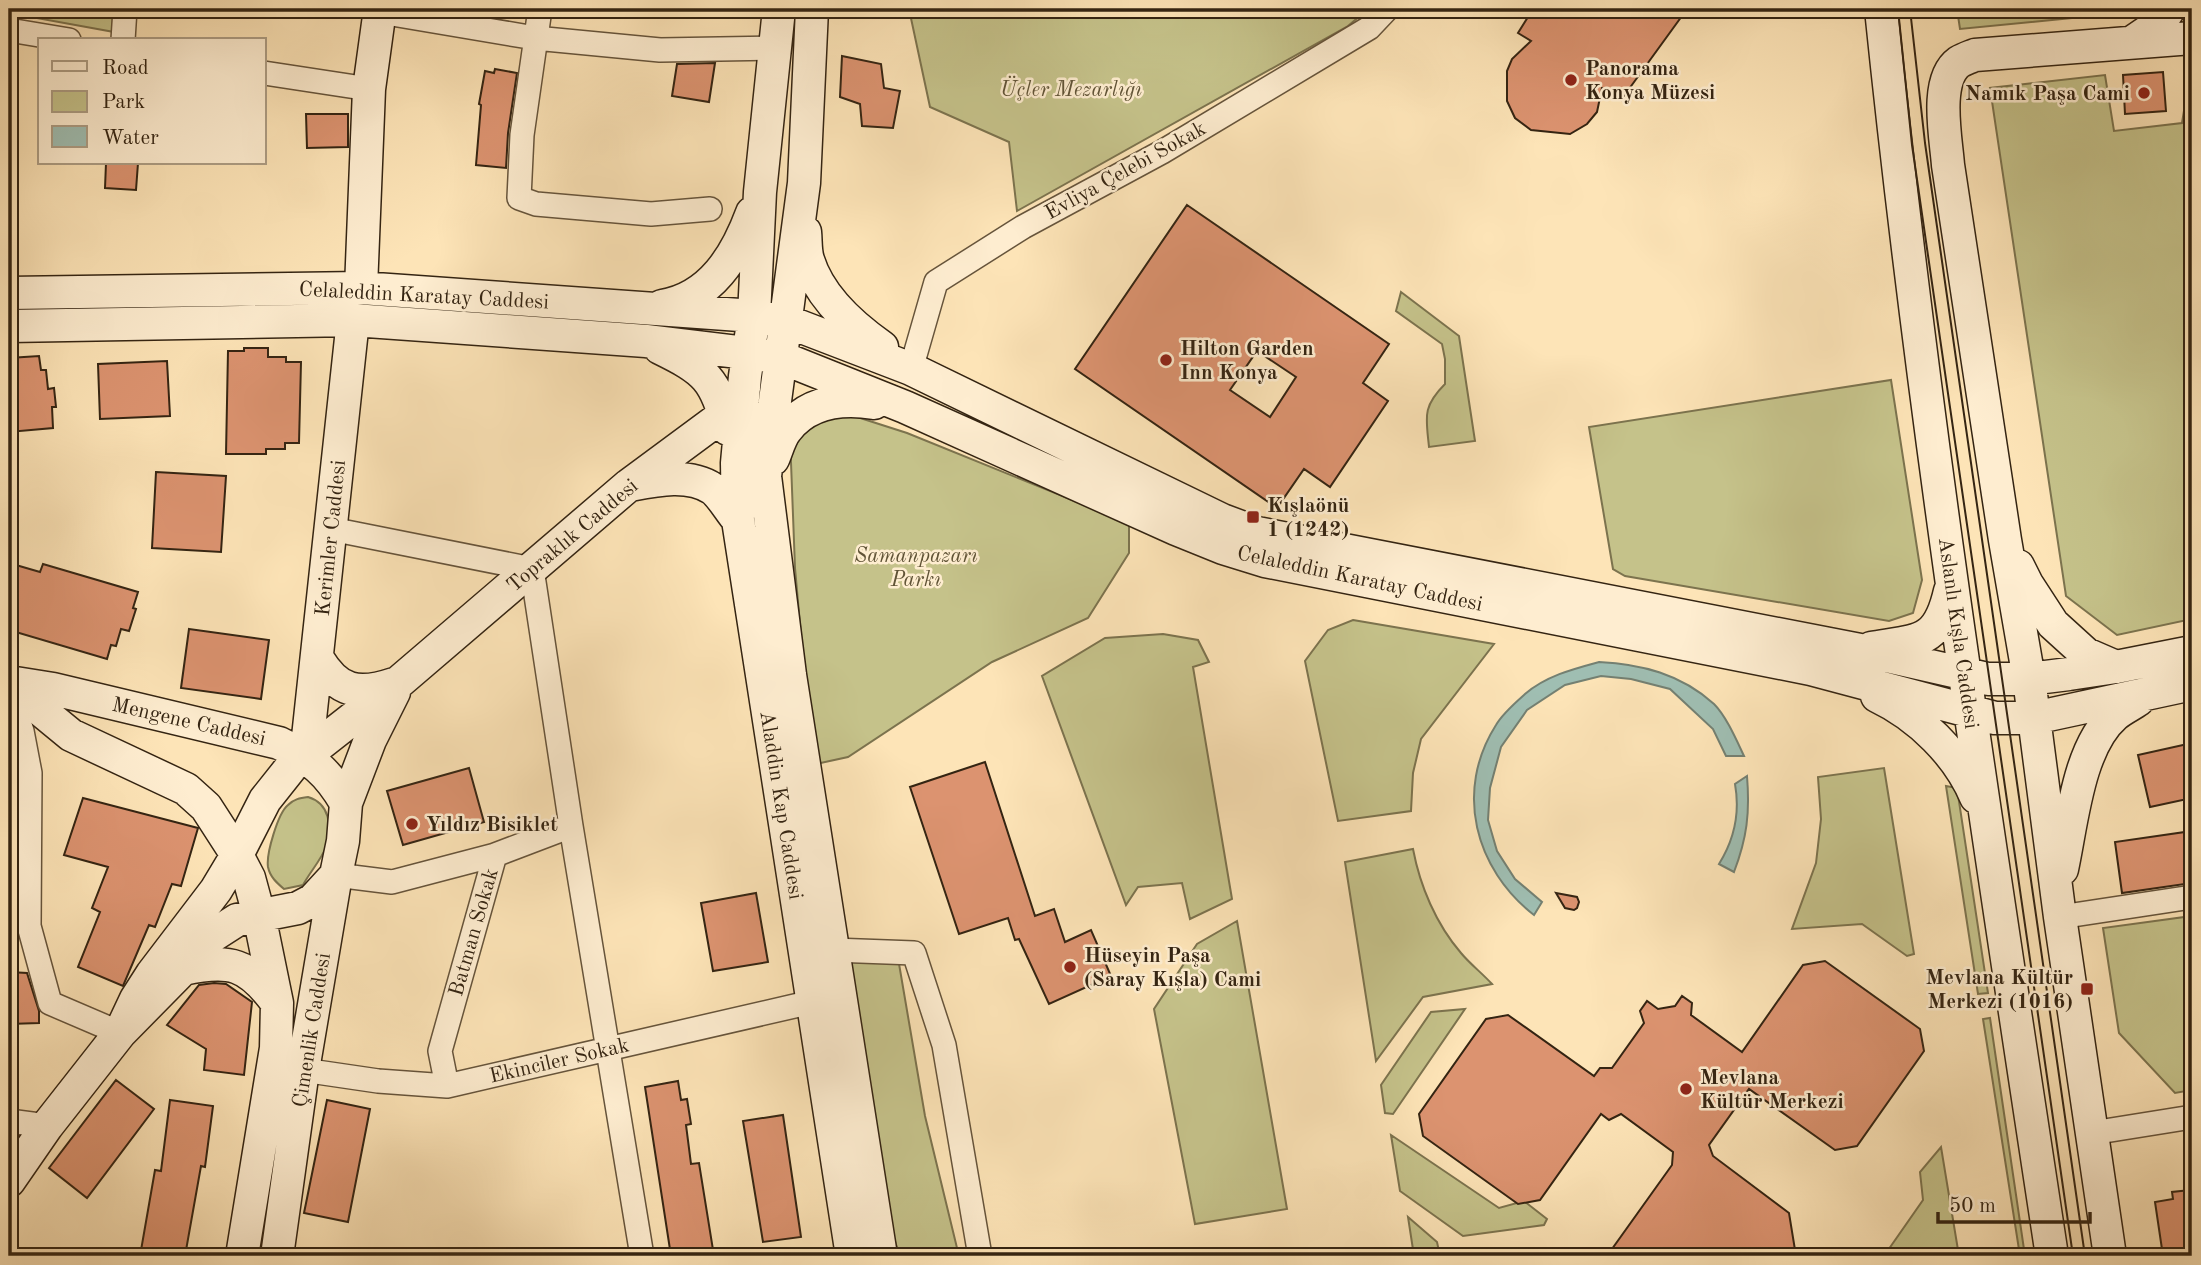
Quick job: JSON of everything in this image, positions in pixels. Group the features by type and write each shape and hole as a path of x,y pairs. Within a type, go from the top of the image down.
{"main road":[{"path":"748,352 754,316 760,192 779,9"},
{"path":"780,356 804,183 812,9"},
{"name":"Aslanlı Kışla Caddesi","path":"1881,9 1916,324 1963,674 2052,1256"},
{"path":"2134,41 2159,24 2169,9"},
{"path":"361,288 369,89 380,11"},
{"path":"2110,1256 2029,679 1948,165 1945,86 1950,72 1959,62 1975,55 2192,38"},
{"path":"804,183 807,259 818,280 847,320 911,369"},
{"path":"651,308 676,304 701,291 719,275 738,243 760,192"},
{"name":"Celaleddin Karatay Caddesi","path":"9,293 361,288 651,308 786,321 911,369 1211,514 1257,533 1860,650 1988,678 2029,679 2116,667 2192,652"},
{"name":"Celaleddin Karatay Caddesi","path":"9,326 353,320 646,341 780,356 905,407 1176,529 1255,558 1811,669 1995,718 2034,718 2192,684"},
{"name":"Kerimler Caddesi","path":"306,756 353,320"},
{"path":"646,341 702,371 711,383 751,470 786,430 804,414 824,403 849,399 905,407"},
{"name":"Aladdin Kap Caddesi","path":"748,352 744,389 751,470 790,676 881,1256"},
{"name":"Aladdin Kap Caddesi","path":"780,356 738,520 852,1256"},
{"name":"Topraklık Caddesi","path":"120,1033 136,999 152,974 216,890 265,800 292,766 399,682 629,485 725,414 744,389"},
{"path":"629,485 661,480 690,481 713,489 738,520"},
{"path":"2005,540 2026,584 2053,624 2086,654 2116,667"},
{"path":"1860,650 1912,641 1934,631 1945,615 1952,583"},
{"path":"318,659 332,679 351,689 376,690 399,682"},
{"path":"1811,669 1856,686 1912,717 1962,770 1985,819"},
{"name":"Topraklık Caddesi","path":"346,803 370,740 399,682"},
{"name":"Mengene Caddesi","path":"9,683 53,689 279,743 306,756 334,782 346,803"},
{"name":"Mengene Caddesi","path":"9,683 71,734 186,789 206,807 237,855"},
{"path":"2059,904 2084,768 2098,734 2115,715 2151,692"},
{"name":"Çimenlik Caddesi","path":"277,1256 303,1070 344,841 346,803"},
{"name":"Çimenlik Caddesi","path":"237,855 249,878 259,915 276,1003 276,1048 242,1256"},
{"path":"9,1181 47,1126 120,1033 183,969 209,937 237,920 298,908 313,900 336,875"},
{"path":"183,969 213,963 233,966 262,982 276,1003"}],"street":[{"path":"122,38 125,9"},
{"path":"540,9 522,135 519,198 536,204 651,214 709,209"},
{"name":"Evliya Çelebi Sokak","path":"911,369 936,282 1023,227 1162,152 1368,28 1387,9"},
{"path":"380,11 535,38 660,50 774,48"},
{"path":"9,30 57,38"},
{"path":"266,73 369,89"},
{"path":"331,529 532,569 571,826 642,1256"},
{"path":"9,691 22,731 30,773 19,926 50,1003 120,1033"},
{"path":"495,855 571,826"},
{"name":"Batman Sokak","path":"336,875 392,882 495,855"},
{"name":"Batman Sokak","path":"447,1086 440,1051 495,855"},
{"path":"2059,904 2192,897"},
{"path":"833,950 914,953 944,1045 980,1256"},
{"name":"Ekinciler Sokak","path":"303,1070 378,1081 447,1086 812,1002"},
{"path":"2092,1133 2192,1117"},
{"path":"9,1121 47,1126"}],"green space":[{"path":"9,9 115,9 114,32 9,13"},
{"name":"Üçler Mezarlığı","path":"909,9 1368,9 1348,26 1017,211 1009,142 930,107"},
{"path":"1957,9 2134,9 2132,12 1960,29"},
{"path":"2192,62 2192,619 2117,635 2066,596 1990,88 2105,75 2114,131 2182,123"},
{"path":"1401,292 1459,336 1475,441 1429,447 1427,413 1432,399 1445,384 1445,359 1442,344 1396,311"},
{"path":"1891,380 1922,580 1913,613 1889,621 1625,576 1613,569 1589,427"},
{"name":"Samanpazarı Parkı","path":"829,408 907,433 1129,523 1129,553 1088,618 992,662 848,757 816,764 795,568 790,436"},
{"path":"1353,620 1494,644 1421,739 1413,773 1411,811 1338,821 1305,661 1328,630"},
{"path":"1163,634 1198,640 1209,662 1193,667 1232,899 1190,919 1182,883 1138,887 1126,905 1042,676 1105,638"},
{"path":"1884,768 1914,954 1907,956 1862,924 1792,929 1816,863 1821,819 1818,777"},
{"path":"1946,786 1957,788 1988,993 1978,994"},
{"path":"308,797 321,804 328,816 326,847 303,885 284,889 269,871 271,844 284,809 295,800"},
{"path":"1413,849 1425,891 1444,930 1465,957 1492,984 1423,997 1376,1061 1345,862"},
{"path":"2192,916 2192,1090 2175,1093 2119,1033 2103,928"},
{"path":"1237,921 1287,1209 1195,1224 1154,1009 1197,944"},
{"path":"897,952 925,1116 958,1252 946,1256 900,1256 871,1171 836,960"},
{"path":"1465,1009 1393,1114 1385,1113 1381,1085 1431,1012"},
{"path":"1990,1018 2025,1256 2020,1256 1983,1019"},
{"path":"1391,1135 1499,1208 1524,1201 1547,1219 1544,1225 1463,1236 1400,1191"},
{"path":"1941,1147 1959,1256 1884,1256 1923,1200 1920,1172"},
{"path":"1408,1217 1437,1242 1440,1256 1414,1256"}],"water":[{"path":"1599,662 1645,668 1688,685 1714,704 1723,715 1744,756 1726,756 1713,729 1670,689 1631,679 1601,676 1565,685 1527,710 1501,747 1490,788 1488,820 1497,851 1515,879 1542,902 1534,915 1497,875 1485,852 1477,828 1474,802 1476,776 1483,750 1496,725 1513,704 1551,678"},
{"path":"1747,776 1746,825 1734,872 1719,864 1735,826 1735,784"}],"building":[{"name":"Panorama Konya Müzesi","path":"1533,9 1687,9 1621,100 1602,88 1597,112 1587,124 1570,134 1531,130 1515,118 1507,101 1507,71 1512,59 1531,41 1518,33"},
{"path":"842,56 881,64 884,88 900,91 893,128 862,126 860,104 840,97"},
{"path":"715,63 709,102 672,96 677,64"},
{"path":"495,69 517,73 506,168 476,165 479,104 485,71 494,73"},
{"name":"Namık Paşa Cami","path":"2163,72 2166,111 2125,114 2123,75"},
{"path":"306,114 348,114 348,147 307,148"},
{"path":"106,164 138,164 136,190 105,188"},
{"name":"Hilton Garden Inn Konya","path":"1187,205 1389,344 1363,383 1388,401 1330,487 1304,469 1277,508 1075,369","holes":["1257,351 1296,377 1270,417 1230,390"]},
{"path":"244,348 268,348 268,357 286,357 286,362 301,362 299,443 285,443 285,449 266,449 266,454 226,454 228,351 244,351"},
{"path":"39,356 41,370 46,370 48,389 54,388 56,407 52,407 53,428 9,432 9,358"},
{"path":"167,361 170,416 100,419 98,364"},
{"path":"156,472 226,476 221,552 152,548"},
{"path":"9,563 40,572 43,564 138,592 129,631 121,629 116,646 111,645 107,659 9,630"},
{"path":"189,629 269,640 261,699 181,688"},
{"path":"2192,743 2192,798 2150,807 2138,755"},
{"path":"985,762 1035,916 1054,909 1065,942 1091,930 1111,976 1049,1004 1019,939 1015,940 1008,918 959,934 910,787"},
{"path":"469,768 484,822 403,845 387,791"},
{"path":"83,798 198,828 181,886 172,884 155,927 149,925 123,986 78,967 100,912 92,908 108,867 64,855"},
{"path":"2192,831 2192,883 2122,893 2115,842"},
{"path":"756,893 768,962 713,971 701,903"},
{"path":"1556,893 1577,897 1577,908 1565,908"},
{"path":"1825,961 1920,1029 1924,1051 1857,1146 1835,1150 1749,1089 1709,1145 1713,1156 1789,1213 1796,1256 1607,1256 1672,1165 1673,1152 1621,1114 1609,1120 1601,1114 1540,1200 1518,1204 1423,1136 1419,1114 1486,1019 1508,1015 1594,1076 1600,1068 1612,1068 1644,1023 1640,1011 1647,1001 1658,1009 1675,1006 1682,996 1692,1003 1691,1015 1742,1052 1803,965"},
{"path":"9,972 27,973 39,1011 39,1023 9,1024"},
{"path":"226,984 252,1002 244,1075 204,1070 206,1049 167,1025 199,985"},
{"path":"116,1080 154,1109 87,1198 49,1168"},
{"path":"678,1081 681,1100 687,1099 691,1124 686,1125 691,1164 699,1163 714,1256 671,1256 645,1087"},
{"path":"170,1100 213,1106 205,1167 201,1166 185,1256 140,1256 155,1170 161,1171"},
{"path":"327,1100 370,1109 348,1222 304,1213"},
{"path":"783,1115 801,1237 763,1242 743,1121"},
{"path":"2190,1190 2192,1256 2163,1256 2155,1202 2173,1199 2172,1192"}],"tram line":[{"path":"1898,9 1912,145 2073,1256"},
{"path":"1910,9 1925,143 2085,1256"}],"place":[{"name":"Panorama Konya Müzesi","path":"1571,80"},
{"name":"Namık Paşa Cami","path":"2144,93"},
{"name":"Hilton Garden Inn Konya","path":"1166,360"},
{"name":"Kışlaönü 1 (1242)","path":"1253,517"},
{"name":"Yıldız Bisiklet","path":"412,824"},
{"name":"Hüseyin Paşa (Saray Kışla) Cami","path":"1070,967"},
{"name":"Mevlana Kültür Merkezi (1016)","path":"2087,989"},
{"name":"Mevlana Kültür Merkezi","path":"1686,1089"}]}
